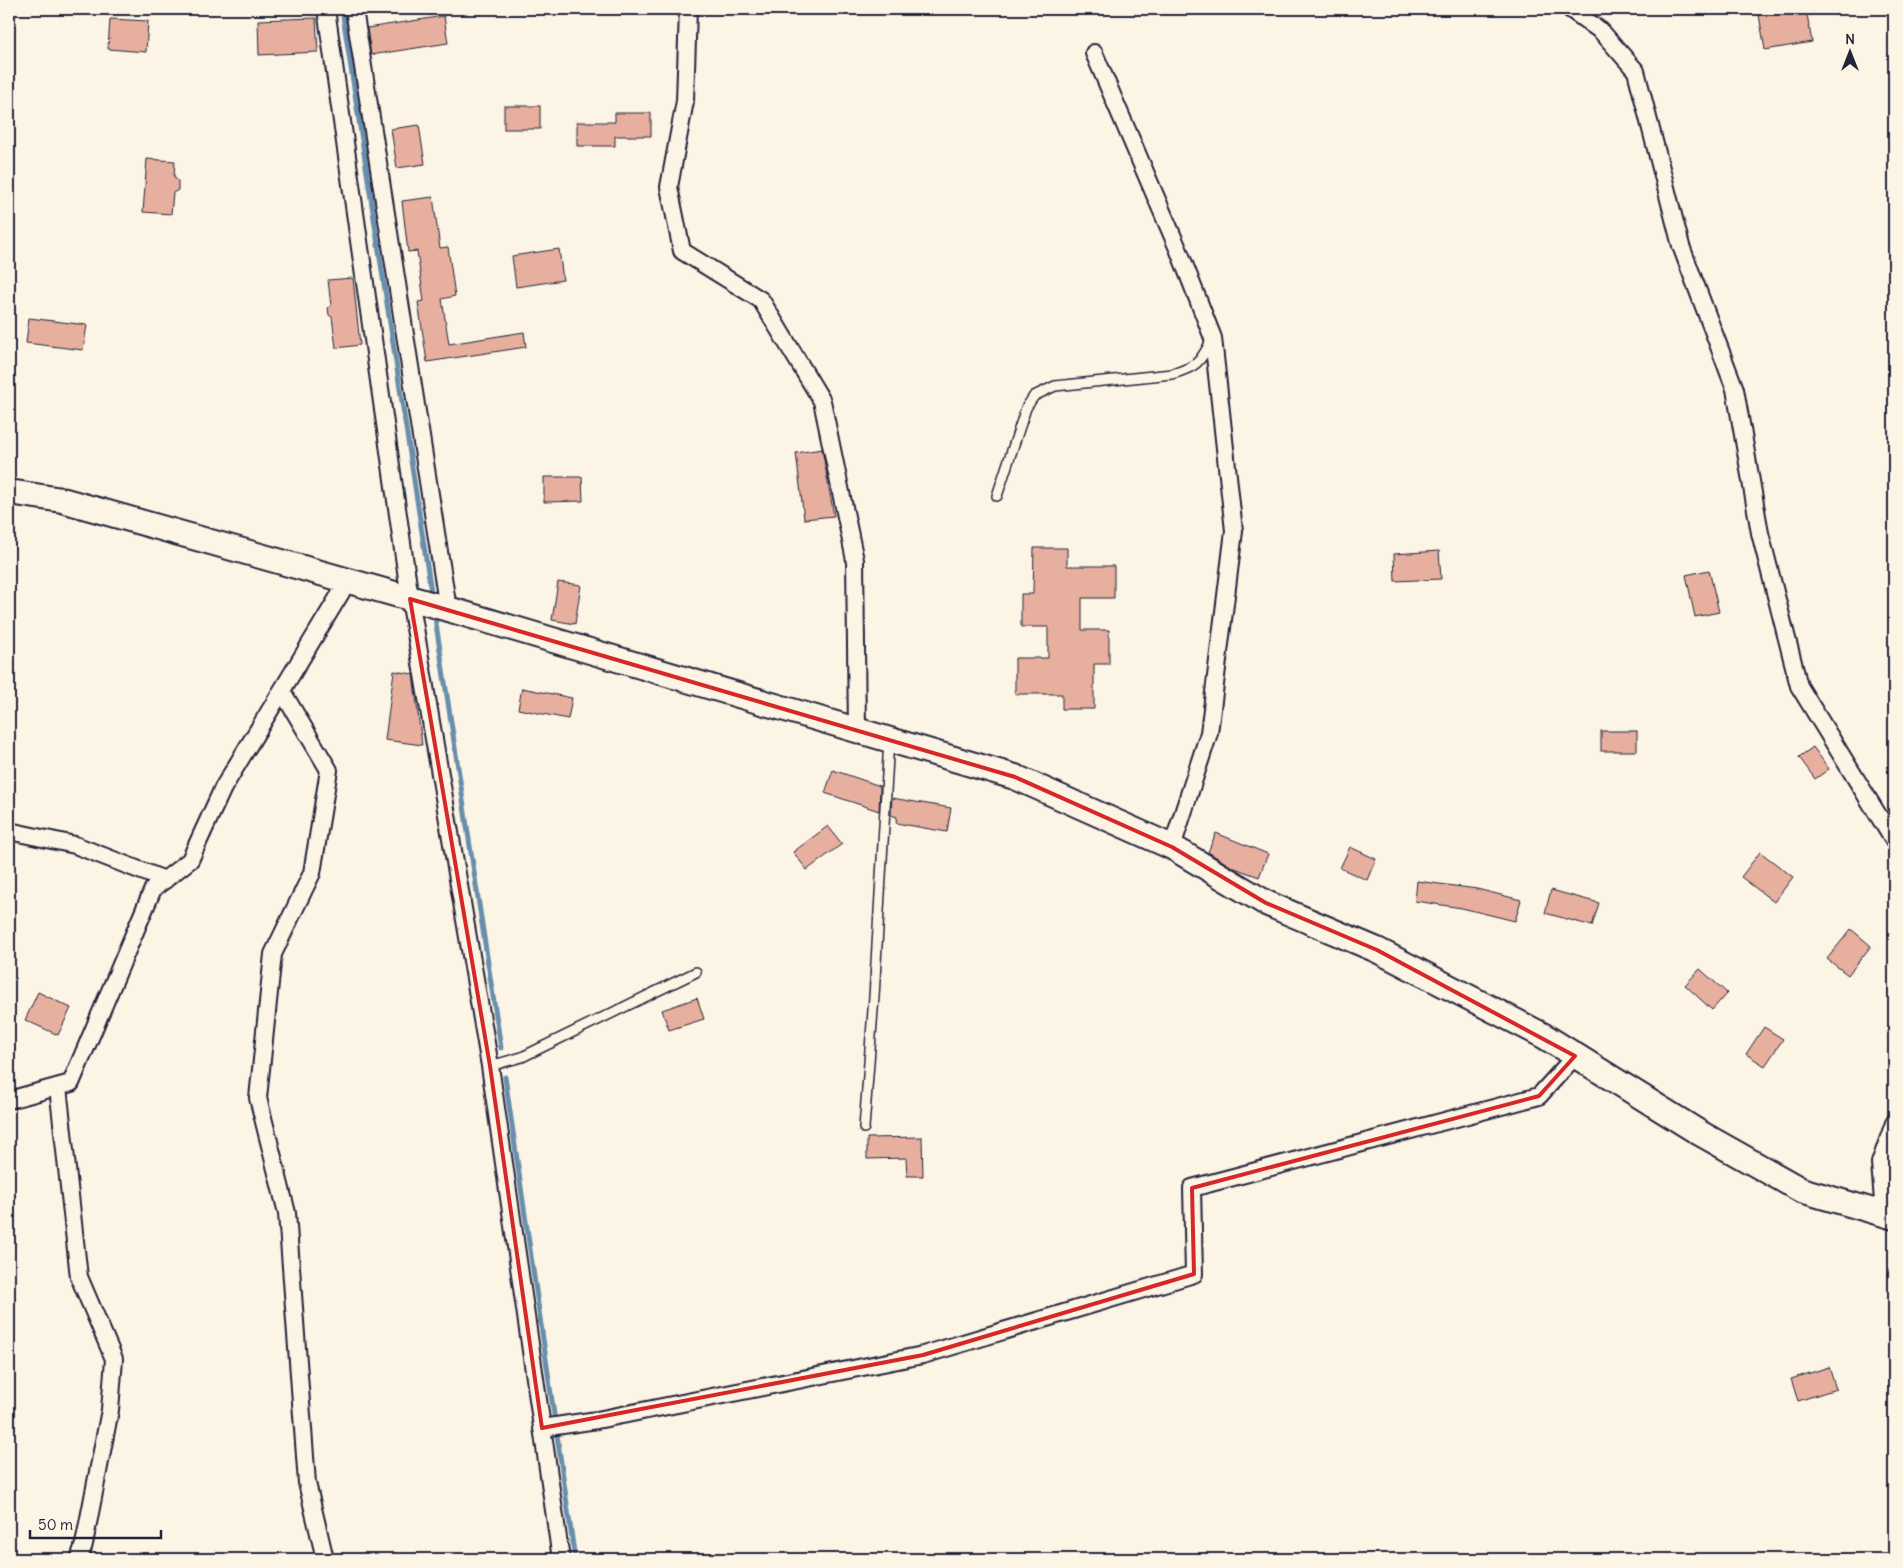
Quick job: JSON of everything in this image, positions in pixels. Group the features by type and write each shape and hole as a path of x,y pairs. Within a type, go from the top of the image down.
{"street":[{"path":"326,9 416,601 490,1066 545,1428 562,1559"},
{"path":"354,9 448,609"},
{"path":"688,9 685,101 669,188 682,251 761,300 822,401 855,560 857,730"},
{"path":"1570,9 1601,31 1636,71 1681,246 1734,389 1760,534 1799,686 1894,841"},
{"path":"1094,53 1179,251 1213,338 1234,531 1209,734 1172,847"},
{"path":"9,492 62,500 448,609 1015,777 1172,847 1266,903 1377,950 1544,1036 1698,1132 1801,1190 1889,1216 1880,1163 1894,1123"},
{"path":"9,1100 71,1083 154,888 190,860 223,788 348,581"},
{"path":"282,691 329,770 312,873 273,954 258,1098 287,1213 307,1483 325,1559"},
{"path":"9,831 75,844 165,880"},
{"path":"545,1428 607,1418 923,1355 1194,1274 1192,1188 1539,1096 1575,1056"},
{"path":"58,1087 79,1277 114,1359 110,1410 84,1544 79,1559"}],"lane":[{"path":"997,496 1026,408 1034,396 1055,386 1172,374 1191,368 1201,361 1213,338"},
{"path":"864,1128 874,997 889,740"},
{"path":"490,1066 522,1057 696,972"}],"highlighted area":[{"path":"410,599 1015,777 1172,847 1266,903 1377,950 1575,1056 1539,1096 1192,1188 1194,1274 923,1355 542,1428 490,1066"}],"building":[{"path":"1758,9 1806,9 1812,42 1765,50"},
{"path":"444,16 448,43 371,55 367,28"},
{"path":"316,18 318,52 259,55 258,20"},
{"path":"110,19 148,21 146,52 108,49"},
{"path":"504,106 540,106 540,129 504,129"},
{"path":"615,113 651,113 651,136 615,136 615,146 577,146 577,122 615,122"},
{"path":"419,125 425,164 397,168 391,129"},
{"path":"147,159 175,161 174,177 178,181 178,190 173,193 171,214 143,212"},
{"path":"433,197 440,248 448,247 455,296 442,299 449,344 524,332 526,347 427,362 418,302 424,301 417,251 408,252 402,201"},
{"path":"559,249 563,280 516,287 512,256"},
{"path":"353,278 360,345 336,348 332,317 329,315 328,308 331,306 328,280"},
{"path":"29,318 87,325 83,350 26,343"},
{"path":"822,449 834,516 804,519 796,453"},
{"path":"544,477 582,477 583,501 544,502"},
{"path":"1034,548 1067,548 1067,566 1114,566 1114,598 1082,598 1082,630 1109,630 1109,664 1094,664 1094,709 1062,709 1062,694 1015,694 1015,658 1048,658 1048,627 1021,627 1021,594 1033,594"},
{"path":"1439,551 1441,579 1395,581 1394,554"},
{"path":"1709,570 1719,612 1695,617 1686,575"},
{"path":"558,582 581,585 575,624 552,620"},
{"path":"394,671 413,674 422,745 385,740"},
{"path":"522,688 572,698 568,719 518,709"},
{"path":"1601,731 1637,731 1637,751 1601,751"},
{"path":"1813,747 1829,769 1815,779 1799,757"},
{"path":"833,770 880,786 879,811 825,793"},
{"path":"892,798 951,808 947,832 896,823 897,817 891,815"},
{"path":"828,826 842,844 807,870 793,852"},
{"path":"1216,833 1268,854 1259,877 1232,867 1208,852"},
{"path":"1350,847 1376,859 1367,880 1340,868"},
{"path":"1760,852 1793,877 1774,902 1741,877"},
{"path":"1417,881 1477,889 1521,900 1515,921 1462,908 1415,901"},
{"path":"1551,890 1599,903 1592,926 1545,913"},
{"path":"1851,929 1871,946 1848,975 1827,959"},
{"path":"1700,969 1727,993 1712,1010 1685,985"},
{"path":"38,992 71,1008 58,1035 25,1020"},
{"path":"697,998 704,1019 669,1030 662,1010"},
{"path":"1764,1027 1783,1039 1765,1066 1746,1054"},
{"path":"922,1137 923,1176 907,1176 906,1158 867,1159 867,1138"},
{"path":"1829,1367 1836,1389 1798,1401 1791,1379"}],"waterway":[{"path":"342,9 432,598"},
{"path":"434,611 501,1048"},
{"path":"505,1077 575,1559"}]}
